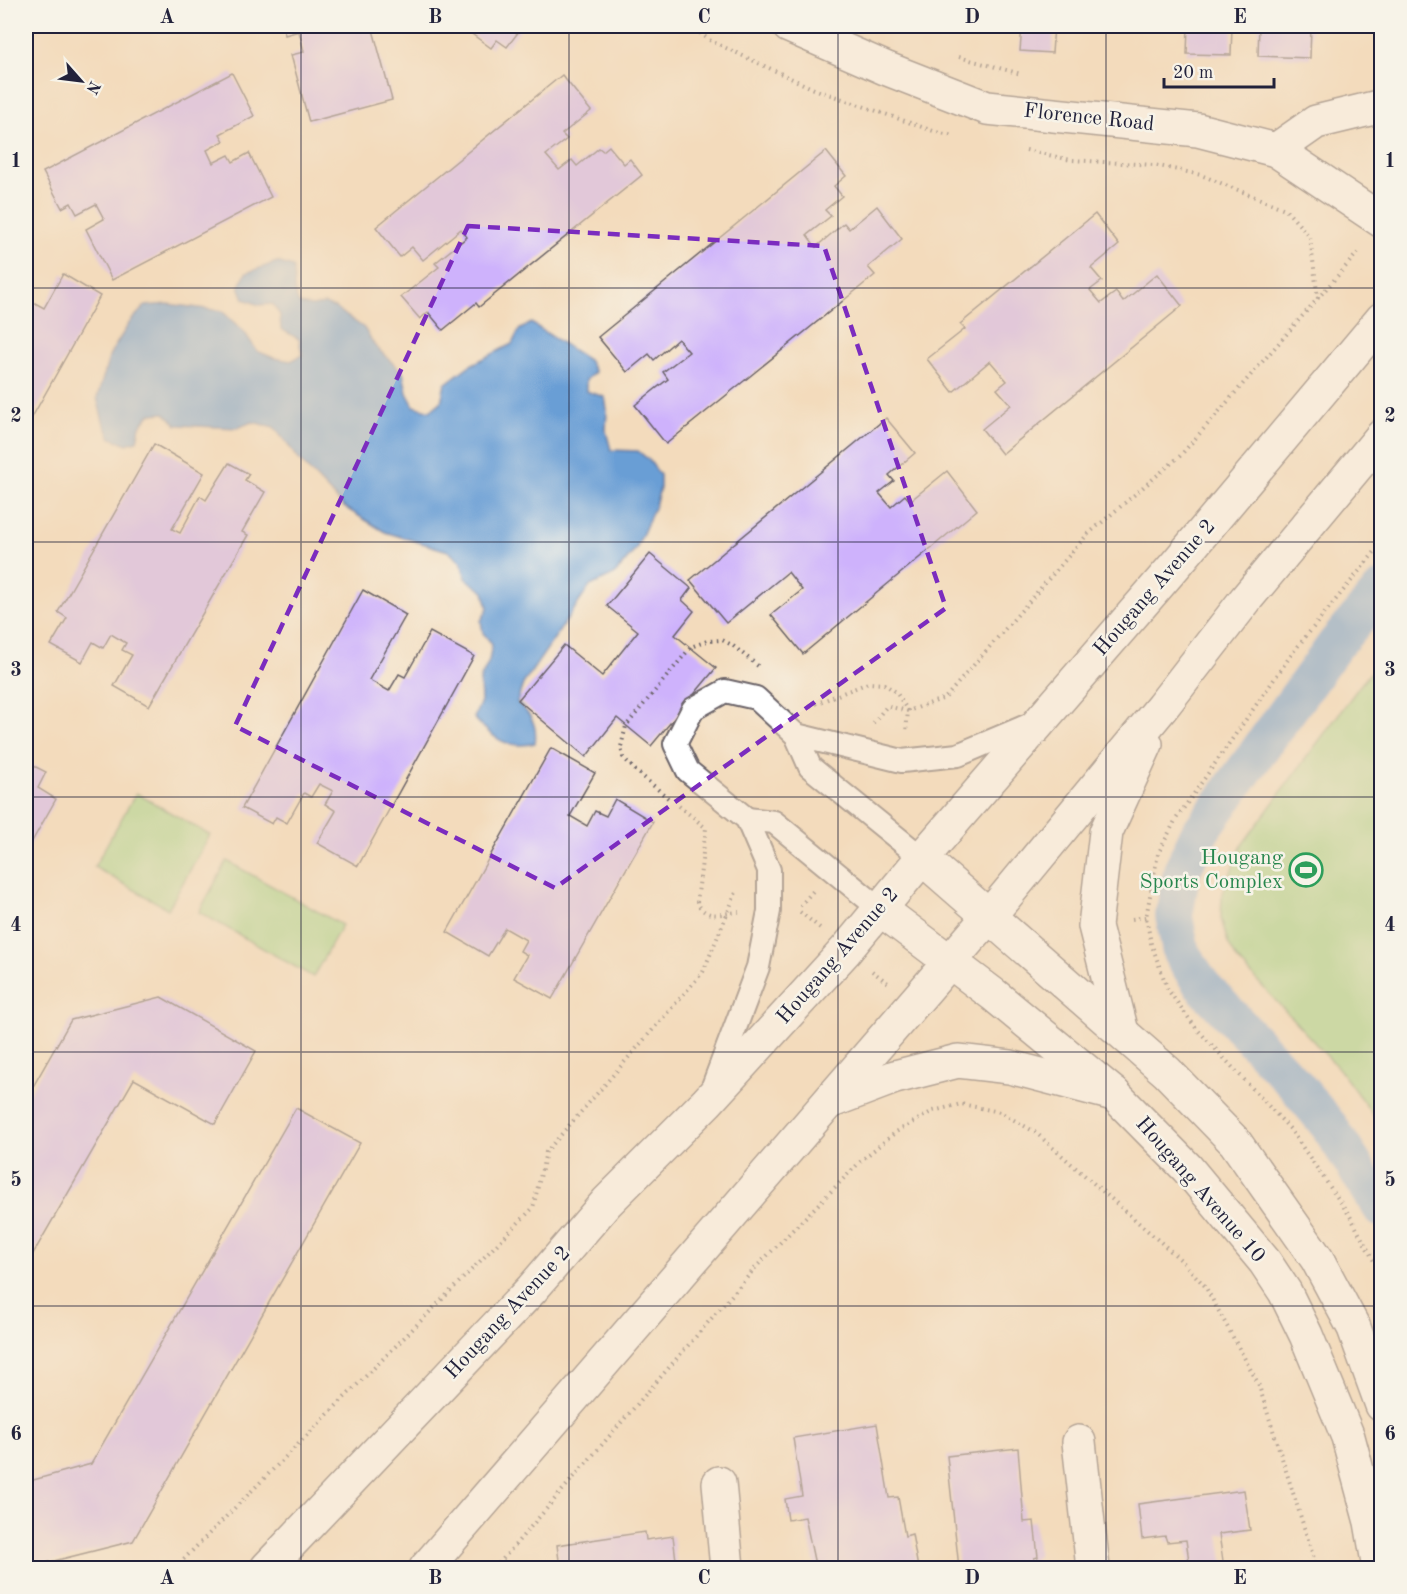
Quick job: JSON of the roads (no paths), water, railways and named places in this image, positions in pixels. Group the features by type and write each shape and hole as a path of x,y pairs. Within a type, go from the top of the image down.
{"main road":[{"name":"Florence Road","path":"789,26 885,68 987,108 1198,130 1276,150 1374,231"},
{"path":"1276,150 1316,122 1382,106"},
{"name":"Hougang Avenue 2","path":"267,1569 532,1289 607,1202 707,1102 846,950 1040,720 1178,562 1382,319"},
{"path":"426,1569 990,915 1162,707 1246,598 1382,436"},
{"path":"1122,1032 1095,926 1106,832 1162,707"},
{"path":"922,858 990,915 1167,1072 1235,1142 1310,1250 1354,1328 1382,1405"},
{"name":"Hougang Avenue 10","path":"880,909 950,961 1114,1094 1187,1168 1265,1262 1285,1292 1306,1335 1348,1437 1371,1522 1379,1569"},
{"path":"826,1103 895,1077 958,1061 1010,1067 1114,1094"},
{"path":"1079,1442 1093,1569"},
{"path":"719,1483 727,1569"}],"lane":[{"path":"707,1102 758,967 770,911 769,870 747,819 687,771 675,744 693,709 725,691 756,698 796,735 810,767 922,858"},
{"path":"796,735 902,761 958,755 1040,720"},
{"path":"747,819 774,822 880,909"}],"water":[{"path":"277,262 293,267 299,304 312,306 325,304 335,308 364,328 375,346 403,373 407,393 414,406 430,411 441,402 445,384 469,366 512,344 519,330 531,323 588,360 595,372 586,380 586,391 605,397 606,431 611,450 638,451 649,460 660,475 660,489 654,508 636,549 614,575 590,586 523,684 517,702 532,720 536,736 535,743 516,745 501,741 474,718 481,701 480,680 489,661 492,644 483,633 481,621 488,608 484,592 466,579 461,562 448,551 385,532 344,507 301,462 274,427 252,422 237,428 177,425 165,413 150,414 140,426 137,441 127,444 111,438 103,421 97,398 110,354 130,322 145,306 168,304 222,311 245,333 257,351 274,358 291,361 302,355 299,339 281,329 280,315 273,304 259,305 244,299 239,286 246,273"}],"waterway":[{"path":"1382,589 1335,645 1198,835 1182,871 1174,916 1181,953 1202,985 1298,1088 1329,1126 1382,1209"}],"place":[{"name":"Hougang Sports Complex","path":"1306,870"}]}
